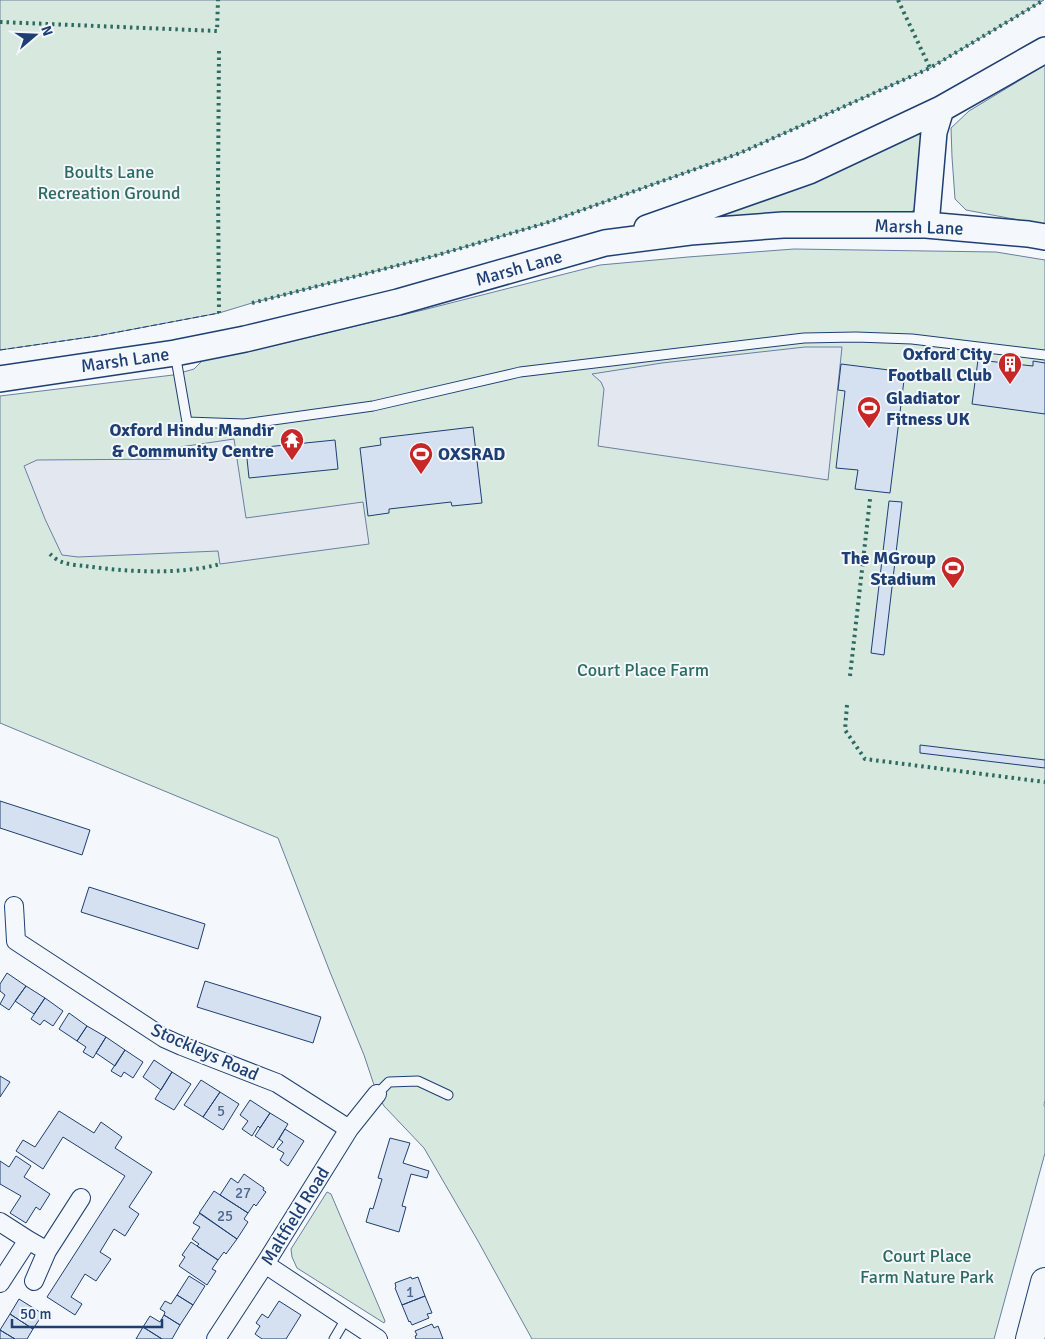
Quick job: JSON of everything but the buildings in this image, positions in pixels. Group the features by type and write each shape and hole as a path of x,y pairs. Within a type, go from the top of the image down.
{"highway":[{"path":"1030,1339 1045,1282"}],"main road":[{"path":"605,244 809,171 941,109 1045,50"},
{"path":"926,226 934,132 941,109"},
{"name":"Marsh Lane","path":"0,379 175,353 245,339 398,302 605,244 690,232 783,225 926,226 1045,237"}],"street":[{"name":"Stockleys Road","path":"14,906 16,941 159,1035 182,1046 277,1083 349,1129"},
{"name":"Maltfield Road","path":"216,1339 349,1129 377,1094"},
{"path":"34,1281 47,1251 81,1198"},
{"path":"0,1222 47,1251"},
{"path":"0,1283 28,1240"},
{"path":"265,1264 378,1339"}],"lane":[{"path":"175,353 188,422 244,424 373,406 520,372 804,338 912,339 1045,355"},
{"path":"377,1094 389,1082 418,1081 448,1095"},
{"path":"334,1339 347,1317"}],"green space":[{"name":"Boults Lane Recreation Ground","path":"0,0 1044,0 930,68 740,153 546,223 434,256 219,313 97,336 0,350"},
{"path":"1045,65 1045,225 966,210 955,199 951,128 969,111"},
{"path":"922,130 918,204 914,210 904,216 695,222"},
{"name":"Court Place Farm","path":"794,249 996,252 1045,260 1045,1153 994,1339 532,1339 424,1148 384,1106 377,1094 364,1055 278,838 0,723 0,396 173,375 194,369 203,360 276,345 423,310 600,265"},
{"path":"327,1192 331,1194 385,1321 384,1323 297,1268 292,1257 291,1249"}],"shaded area":[{"path":"805,347 842,347 828,480 598,446 604,389 601,382 592,374 662,363"},
{"path":"234,439 246,518 363,502 369,544 220,564 218,551 78,557 62,555 24,466 37,460 170,459 176,455 180,447"}],"hedge":[{"path":"0,22 217,31 218,0"},
{"path":"898,0 930,68 1044,0"},
{"path":"219,51 219,313"},
{"path":"252,303 434,256 546,223 740,153 930,68"},
{"path":"850,676 870,499"},
{"path":"50,554 59,561 68,564 135,571 188,570 220,564"},
{"path":"847,705 845,730 865,759 1045,782"}],"fence":[{"path":"0,350 97,336 219,313"}],"place":[{"name":"Oxford City Football Club","path":"1010,385"},
{"name":"Gladiator Fitness UK","path":"869,429"},
{"name":"Oxford Hindu Mandir & Community Centre","path":"292,461"},
{"name":"OXSRAD","path":"421,475"},
{"name":"The MGroup Stadium","path":"953,589"}],"park label":[{"name":"Court Place Farm Nature Park","path":"927,1266"}]}
